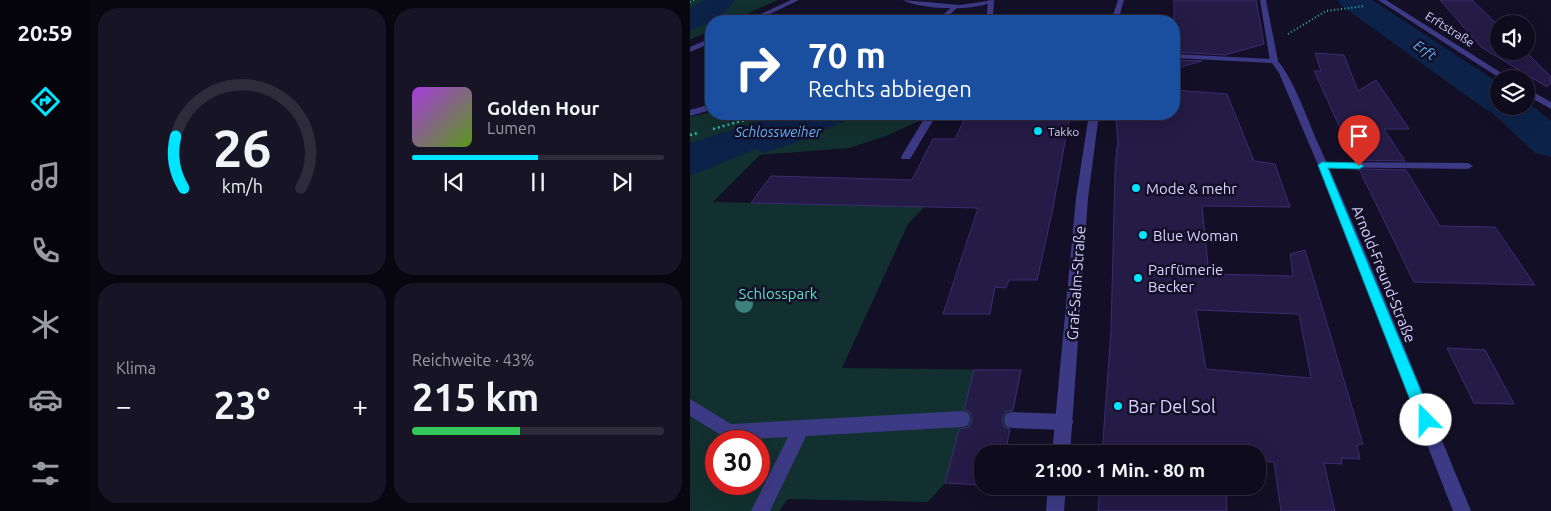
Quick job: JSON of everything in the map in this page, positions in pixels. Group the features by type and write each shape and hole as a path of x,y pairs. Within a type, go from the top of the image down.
{"street":[{"path":"763,15 796,0"},
{"path":"906,0 955,7 979,5 991,0 989,15"},
{"path":"1116,15 1121,0"},
{"path":"1180,56 1274,61 1263,0"},
{"name":"Erftstraße","path":"1381,0 1493,70"},
{"path":"946,15 955,7"},
{"path":"690,50 705,43"},
{"name":"Arnold-Freund-Straße","path":"1274,61 1283,74 1322,165 1462,511"},
{"path":"1535,96 1551,106"},
{"path":"690,113 705,109"},
{"path":"906,158 928,120"},
{"name":"Graf-Salm-Straße","path":"1062,445 1082,198 1093,120"},
{"path":"1322,165 1468,166"},
{"path":"690,408 729,432 962,419"},
{"path":"1012,420 1065,422"},
{"path":"760,511 801,428"},
{"path":"1054,511 1057,495"}],"path":[{"path":"690,2 694,0"},
{"path":"1283,37 1326,11 1370,5"},
{"path":"709,130 745,120"},
{"path":"690,135 700,132"}],"green space":[{"path":"690,0 778,0 744,15 705,15 705,33 690,40"},
{"name":"Schlosspark","path":"705,113 705,120 920,120 886,136 849,148 760,155 713,202 924,207 908,224 842,368 1021,370 1007,445 974,445 974,485 945,483 928,502 788,499 779,511 690,511 690,117"}],"water":[{"name":"Schlossweiher","path":"762,120 847,120 794,143 764,153 756,149 690,176 690,143"}],"building":[{"path":"1174,0 1256,0 1264,44 1225,55 1180,52 1180,15 1174,15"},
{"path":"1440,0 1472,0 1490,17 1490,52 1481,47"},
{"path":"1315,53 1344,55 1358,91 1376,80 1409,129 1384,129 1405,161 1355,160 1314,71 1321,71"},
{"path":"1180,60 1202,61 1180,67"},
{"path":"1502,60 1534,60 1551,77 1551,83 1547,87 1535,80 1535,70 1519,70"},
{"path":"1180,90 1227,94 1254,161 1275,164 1290,207 1202,206 1209,274 1293,276 1290,254 1305,250 1363,444 1357,445 1360,459 1341,458 1342,464 1324,463 1335,511 1281,511 1274,462 1266,462 1266,445 1103,445 1111,332 1116,120 1180,120","holes":["1196,310 1299,314 1311,378 1206,369"]},
{"path":"964,120 1069,120 1052,213 1037,280 1009,280 1006,288 995,287 990,314 943,314 978,208 751,203 771,176 912,180 933,139 955,139"},
{"path":"1359,169 1406,170 1440,226 1495,227 1535,285 1414,282"},
{"path":"1447,348 1485,350 1514,404 1474,403"},
{"path":"974,370 1021,370 1013,410 1005,412 1002,419 1004,427 1010,429 1007,445 974,445 974,485 945,483 959,429 969,427 972,420 970,412 964,410"},
{"path":"1099,495 1226,495 1227,511 1098,511"}],"waterway":[{"path":"690,21 707,13 720,0"},
{"name":"Erft","path":"1352,0 1490,95"},
{"name":"Erft","path":"1520,115 1551,144"}],"place":[{"name":"Takko","path":"1038,131"},
{"name":"Mode & mehr","path":"1136,188"},
{"name":"Blue Woman","path":"1143,235"},
{"name":"Parfümerie Becker","path":"1138,278"},
{"name":"Bar Del Sol","path":"1118,406"}],"route":[{"path":"1359,166 1322,165 1426,420"}]}
